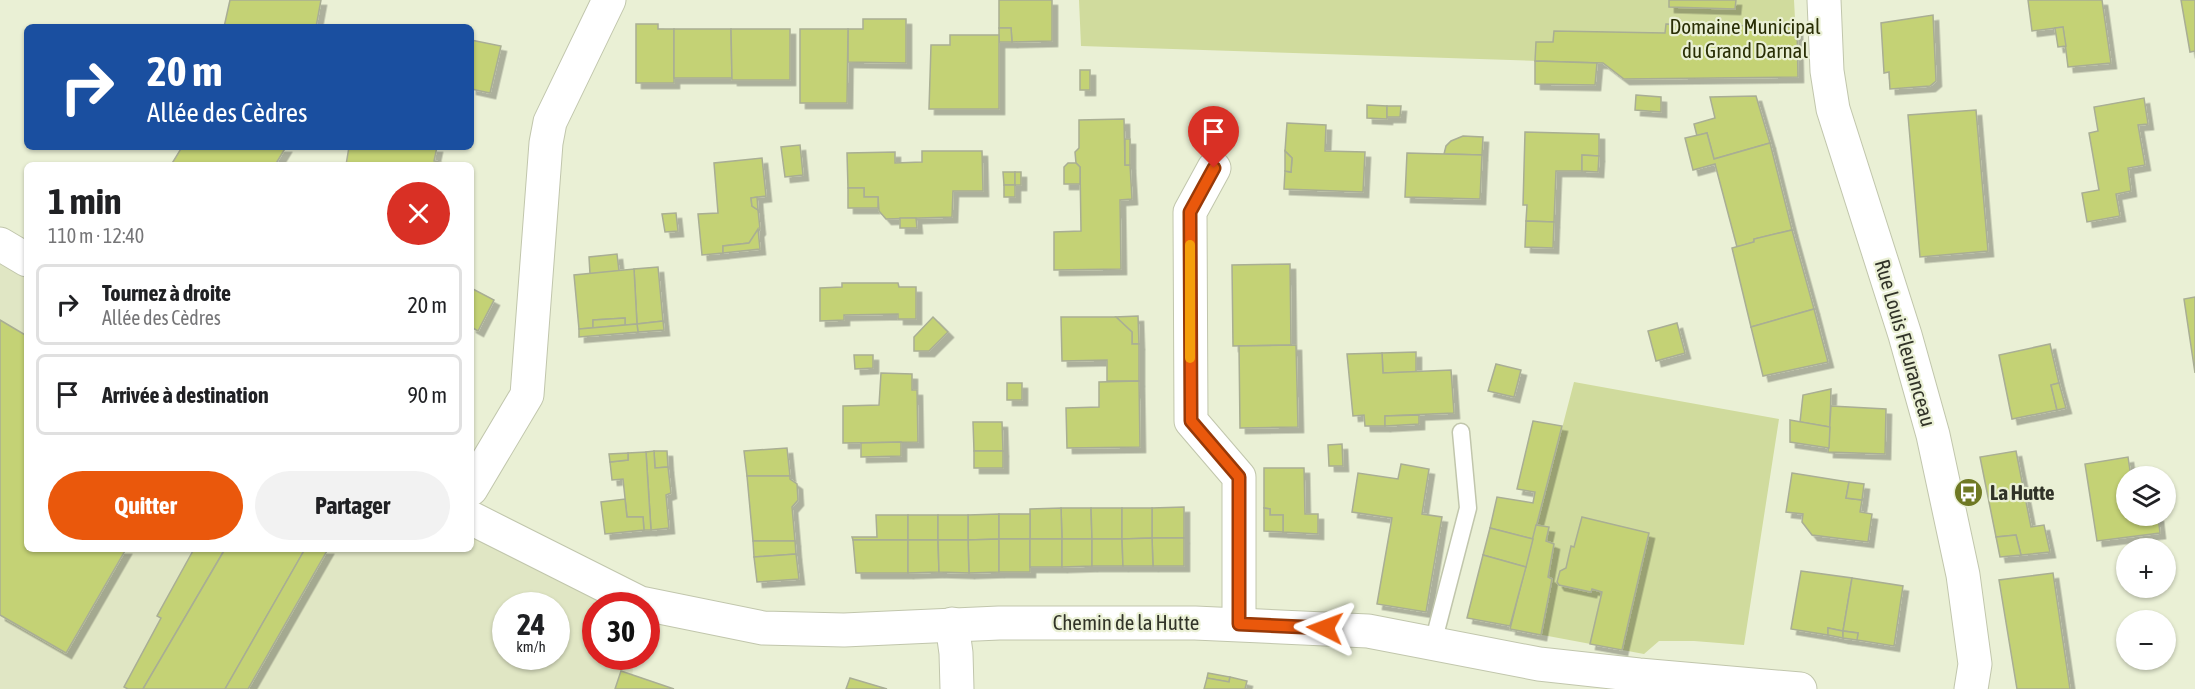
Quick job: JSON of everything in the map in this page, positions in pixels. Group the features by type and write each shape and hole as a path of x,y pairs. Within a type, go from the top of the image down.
{"street":[{"path":"474,484 527,395 550,122 609,0"},
{"name":"Rue Louis Fleuranceau","path":"1824,0 1827,71 1833,109 1911,356 1933,435 1961,564 1975,664 1971,689"},
{"path":"1214,168 1190,212 1191,421 1239,477 1239,624"},
{"path":"0,244 24,258"},
{"name":"Chemin de la Hutte","path":"474,520 640,603 763,628 844,630 999,623 1239,624 1368,631 1539,664 1800,689"},
{"path":"952,624 957,689"}],"lane":[{"path":"1433,644 1468,508 1461,432"}],"shaded area":[{"path":"0,244 24,258 24,552 474,552 474,520 613,592 582,592 582,670 633,670 631,689 0,689"}],"green space":[{"name":"Domaine Municipal du Grand Darnal","path":"1079,0 1794,0 1798,77 1624,79 1603,63 1081,46"},
{"path":"1574,382 1779,419 1744,645 1659,641 1644,654 1510,629"}],"building":[{"path":"230,0 321,0 317,24 225,24"},
{"path":"999,0 1052,0 1052,41 1012,42 1011,28 999,28"},
{"path":"1669,0 1736,0 1735,9 1669,7"},
{"path":"2028,0 2102,0 2111,63 2068,67 2063,27 2032,31"},
{"path":"2181,0 2195,0 2195,51 2190,52"},
{"path":"1933,15 1936,81 1930,86 1890,89 1889,72 1884,73 1881,23"},
{"path":"863,19 906,19 906,63 848,62 848,29 863,29"},
{"path":"636,24 658,24 658,29 674,29 674,83 636,83"},
{"path":"1666,24 1797,27 1798,77 1624,79 1603,63 1535,61 1536,42 1553,42 1554,31 1665,33"},
{"path":"2063,27 2066,46 2058,47 2055,28"},
{"path":"999,28 1011,28 1012,42 999,42"},
{"path":"674,29 731,29 732,78 674,78"},
{"path":"731,29 790,29 790,80 732,80"},
{"path":"800,29 848,29 847,103 800,103"},
{"path":"950,35 999,35 999,109 929,109 931,45 950,45"},
{"path":"474,41 501,46 490,93 474,90"},
{"path":"1535,61 1597,63 1595,85 1535,84"},
{"path":"1080,70 1090,70 1090,90 1080,90"},
{"path":"1636,95 1661,97 1661,112 1635,110"},
{"path":"1756,96 1770,143 1714,159 1707,133 1697,136 1694,124 1715,118 1710,97"},
{"path":"2144,98 2148,124 2138,125 2145,165 2128,168 2131,191 2116,194 2120,216 2087,222 2082,193 2099,190 2089,133 2098,131 2094,107"},
{"path":"1367,105 1387,106 1387,119 1367,118"},
{"path":"1387,106 1401,106 1400,117 1387,117"},
{"path":"1976,110 1988,251 1920,257 1908,115"},
{"path":"1124,119 1125,165 1130,165 1132,199 1120,200 1121,269 1054,270 1054,232 1081,231 1080,167 1076,163 1075,152 1079,148 1079,120"},
{"path":"1287,123 1326,125 1325,151 1365,152 1363,192 1284,189 1285,171 1291,172 1292,158 1285,151"},
{"path":"1525,132 1599,134 1599,156 1582,155 1582,171 1556,171 1554,222 1526,221 1527,205 1523,205"},
{"path":"1707,133 1714,159 1770,143 1792,230 1754,239 1754,242 1737,247 1715,164 1693,170 1685,138"},
{"path":"1463,136 1483,137 1482,155 1444,154 1446,146 1451,141"},
{"path":"1125,139 1130,139 1130,165 1125,165"},
{"path":"800,145 803,175 785,177 781,147"},
{"path":"180,150 284,150 277,162 173,162"},
{"path":"348,150 436,150 434,161 439,162 346,162"},
{"path":"922,151 982,151 983,191 953,191 952,217 886,219 879,211 878,197 864,197 864,188 848,188 847,153 895,152 895,163 922,162"},
{"path":"1285,151 1292,158 1291,172 1285,171"},
{"path":"1407,153 1482,155 1480,199 1405,197"},
{"path":"1582,155 1599,156 1598,172 1582,171"},
{"path":"762,158 766,196 751,198 752,206 758,210 760,229 749,243 723,246 723,253 702,255 698,214 718,213 714,163"},
{"path":"1068,163 1076,163 1080,167 1080,184 1064,184 1064,167"},
{"path":"1003,172 1015,172 1015,185 1004,185"},
{"path":"1015,172 1021,172 1021,185 1015,185"},
{"path":"1004,185 1015,185 1015,197 1004,197"},
{"path":"848,188 864,188 864,197 878,197 878,208 848,208"},
{"path":"757,197 758,210 752,206 751,198"},
{"path":"676,213 678,231 665,232 662,214"},
{"path":"900,218 916,218 917,228 900,228"},
{"path":"1526,221 1554,222 1553,248 1525,247"},
{"path":"758,229 760,249 723,253 723,246 749,243"},
{"path":"1792,230 1814,309 1751,327 1732,248 1754,242 1754,239"},
{"path":"617,254 619,271 590,274 589,257"},
{"path":"1290,264 1291,345 1233,346 1232,265"},
{"path":"658,267 663,321 637,324 634,269"},
{"path":"634,269 637,324 625,325 625,318 593,320 593,328 579,329 574,275"},
{"path":"842,283 898,283 899,287 916,287 916,319 898,319 898,314 844,315 844,320 820,321 820,288 842,287"},
{"path":"474,290 494,300 478,331 474,329"},
{"path":"2195,297 2195,373 2184,299"},
{"path":"1814,309 1828,362 1763,376 1751,327"},
{"path":"1138,316 1139,344 1132,344 1132,332 1116,317"},
{"path":"933,317 948,332 929,351 914,351 914,337"},
{"path":"1061,317 1116,317 1132,332 1132,344 1139,344 1139,381 1107,381 1107,360 1062,361"},
{"path":"625,318 625,325 593,328 593,320"},
{"path":"0,320 24,334 24,552 124,552 66,653 0,615"},
{"path":"663,321 664,330 638,332 637,324"},
{"path":"1677,323 1685,353 1656,361 1648,331"},
{"path":"637,324 638,332 579,337 579,329"},
{"path":"2050,344 2059,383 2051,385 2057,410 2012,419 1999,355"},
{"path":"1296,345 1298,427 1240,428 1239,346"},
{"path":"1416,352 1416,372 1383,373 1382,353"},
{"path":"1382,353 1383,373 1451,370 1454,413 1385,416 1385,426 1365,426 1364,415 1353,416 1347,354"},
{"path":"854,355 873,355 873,368 855,369"},
{"path":"1496,364 1521,370 1514,397 1488,391"},
{"path":"881,373 912,374 912,390 917,390 918,442 843,443 843,406 879,405"},
{"path":"1139,381 1140,447 1067,448 1066,408 1099,407 1099,382"},
{"path":"1007,383 1022,383 1022,400 1007,400"},
{"path":"2059,383 2066,408 2057,410 2051,385"},
{"path":"1831,389 1830,427 1800,422 1803,395"},
{"path":"1831,406 1886,409 1885,454 1828,452"},
{"path":"1419,415 1419,424 1385,426 1385,416"},
{"path":"1790,420 1830,427 1829,448 1790,442"},
{"path":"1533,421 1562,426 1533,539 1490,528 1497,497 1533,503 1535,492 1517,489"},
{"path":"973,422 1002,422 1003,451 974,451"},
{"path":"901,442 901,456 861,457 861,443"},
{"path":"1342,444 1343,466 1329,466 1328,445"},
{"path":"787,448 790,476 747,476 744,451"},
{"path":"654,451 667,451 668,467 655,468"},
{"path":"654,451 655,468 668,467 671,493 666,495 669,528 651,530 646,452"},
{"path":"974,451 1003,451 1003,468 974,468"},
{"path":"2016,451 2031,527 2044,525 2050,552 2021,555 2016,535 1996,537 1980,457"},
{"path":"646,452 651,530 644,530 643,517 627,517 623,479 612,480 610,462 628,460 628,453"},
{"path":"628,453 628,460 610,462 609,454"},
{"path":"2128,457 2129,466 2116,466 2116,526 2159,526 2160,533 2097,541 2085,464"},
{"path":"1401,464 1429,469 1422,514 1442,517 1426,612 1377,604 1392,518 1352,512 1358,473 1398,479"},
{"path":"1264,468 1304,468 1305,514 1318,514 1318,534 1283,532 1283,515 1270,515 1270,509 1264,508"},
{"path":"1792,473 1849,482 1846,498 1862,500 1860,512 1872,514 1868,542 1812,535 1802,522 1803,514 1786,512"},
{"path":"747,476 790,476 790,479 797,484 798,500 792,507 795,541 753,541"},
{"path":"1849,482 1864,484 1862,500 1846,498"},
{"path":"625,499 627,517 643,517 644,530 605,534 601,502"},
{"path":"1184,507 1184,538 1152,538 1152,508"},
{"path":"1061,508 1091,508 1092,539 1062,539"},
{"path":"1061,508 1062,539 1030,539 1030,509"},
{"path":"1091,508 1122,508 1122,539 1092,539"},
{"path":"1122,508 1152,508 1152,538 1122,539"},
{"path":"1264,508 1270,509 1270,515 1283,515 1283,532 1264,531"},
{"path":"999,514 999,539 968,540 968,515"},
{"path":"999,514 1030,514 1030,539 999,539"},
{"path":"876,515 908,515 908,540 853,540 852,537 877,537"},
{"path":"908,515 938,515 938,540 908,540"},
{"path":"938,515 968,515 968,540 938,540"},
{"path":"1582,517 1649,533 1622,650 1590,644 1602,592 1559,585 1557,582 1560,571 1566,568 1571,546 1574,547"},
{"path":"1536,525 1549,527 1546,541 1554,544 1548,577 1552,579 1541,635 1510,629"},
{"path":"1490,528 1533,539 1526,567 1483,555"},
{"path":"2016,535 2021,555 2000,557 1996,537"},
{"path":"1152,538 1184,538 1184,566 1153,566"},
{"path":"1152,538 1153,566 1123,566 1122,539"},
{"path":"999,539 999,572 969,573 968,540"},
{"path":"999,539 1030,539 1030,572 999,572"},
{"path":"1030,539 1062,539 1062,567 1030,567"},
{"path":"1062,539 1092,539 1092,566 1062,567"},
{"path":"1092,539 1122,539 1123,566 1092,566"},
{"path":"853,540 908,540 908,573 856,573"},
{"path":"908,540 938,540 939,572 908,573"},
{"path":"938,540 968,540 969,573 939,572"},
{"path":"753,541 795,541 796,554 754,557"},
{"path":"192,552 223,552 143,689 128,689 124,687 161,618 157,616"},
{"path":"223,552 303,552 225,689 143,689"},
{"path":"303,552 326,552 248,689 225,689"},
{"path":"796,554 799,579 757,582 754,557"},
{"path":"1483,555 1526,567 1510,626 1467,618"},
{"path":"1801,571 1852,578 1843,631 1828,628 1828,635 1791,629"},
{"path":"2053,573 2070,689 2017,689 1999,580"},
{"path":"1852,578 1903,586 1894,646 1857,640 1858,633 1843,631"},
{"path":"1828,628 1843,631 1843,638 1828,635"},
{"path":"1843,631 1858,633 1857,640 1843,638"},
{"path":"621,671 674,689 615,689"},
{"path":"1208,673 1230,677 1229,682 1207,678"},
{"path":"1230,677 1247,681 1245,689 1204,689 1207,678 1229,682"},
{"path":"850,678 887,689 846,689"}],"slow traffic":[{"path":"1190,245 1190,358"}],"place":[{"name":"La Hutte","path":"1969,493"}],"route":[{"path":"1214,168 1190,212 1191,421 1239,477 1239,624 1325,628"}]}
